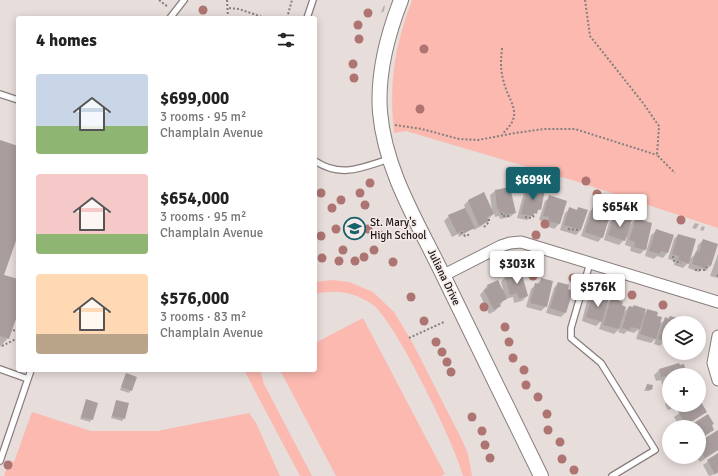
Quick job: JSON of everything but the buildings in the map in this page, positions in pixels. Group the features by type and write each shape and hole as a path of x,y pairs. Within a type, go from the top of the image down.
{"street":[{"name":"Juliana Drive","path":"400,0 384,57 380,94 382,124 389,159 405,198 542,476"},
{"path":"444,275 501,246 516,242 718,302"},
{"path":"718,336 713,364 718,380"}],"lane":[{"path":"171,16 184,0"},
{"path":"308,16 313,0"},
{"path":"0,94 16,99"},
{"path":"317,162 325,167 341,172 389,159"},
{"path":"590,263 571,328 572,338 601,363 655,450 612,476"},
{"path":"0,369 28,378"},
{"path":"0,461 30,372"}],"path":[{"path":"159,0 174,12"},
{"path":"227,0 229,8 228,16"},
{"path":"288,16 292,0"},
{"path":"585,0 590,36 643,102 659,126 657,155"},
{"path":"229,8 239,9 257,15"},
{"path":"501,135 509,128 515,119 515,108 503,79 500,64 502,48"},
{"path":"382,124 422,128 459,139 478,140 544,129 575,129 657,155 675,173"},
{"path":"502,213 502,216 510,216"},
{"path":"525,217 531,218 535,214"},
{"path":"484,227 490,222 489,217"},
{"path":"568,229 578,230"},
{"path":"461,232 465,236 471,234"},
{"path":"673,256 674,261 681,263"},
{"path":"695,270 705,270 707,266"},
{"path":"409,338 444,322"},
{"path":"2,346 16,339"}],"shaded area":[{"path":"412,0 718,0 718,228 575,181 406,131 394,133 392,97 394,65 401,34"},
{"path":"332,280 349,282 373,292 394,312 411,340 463,442 468,454 472,476 463,476 449,439 424,385 383,316 373,305 352,294 338,292 317,294 317,282"},
{"path":"363,318 445,474 441,476 336,476 281,372 317,372 317,342"},
{"path":"245,372 261,372 264,384 312,476 300,476"},
{"path":"32,412 91,431 157,431 249,413 256,423 280,476 4,476 9,461 14,462"}],"place":[{"name":"St. Mary's High School","path":"355,228"}]}
